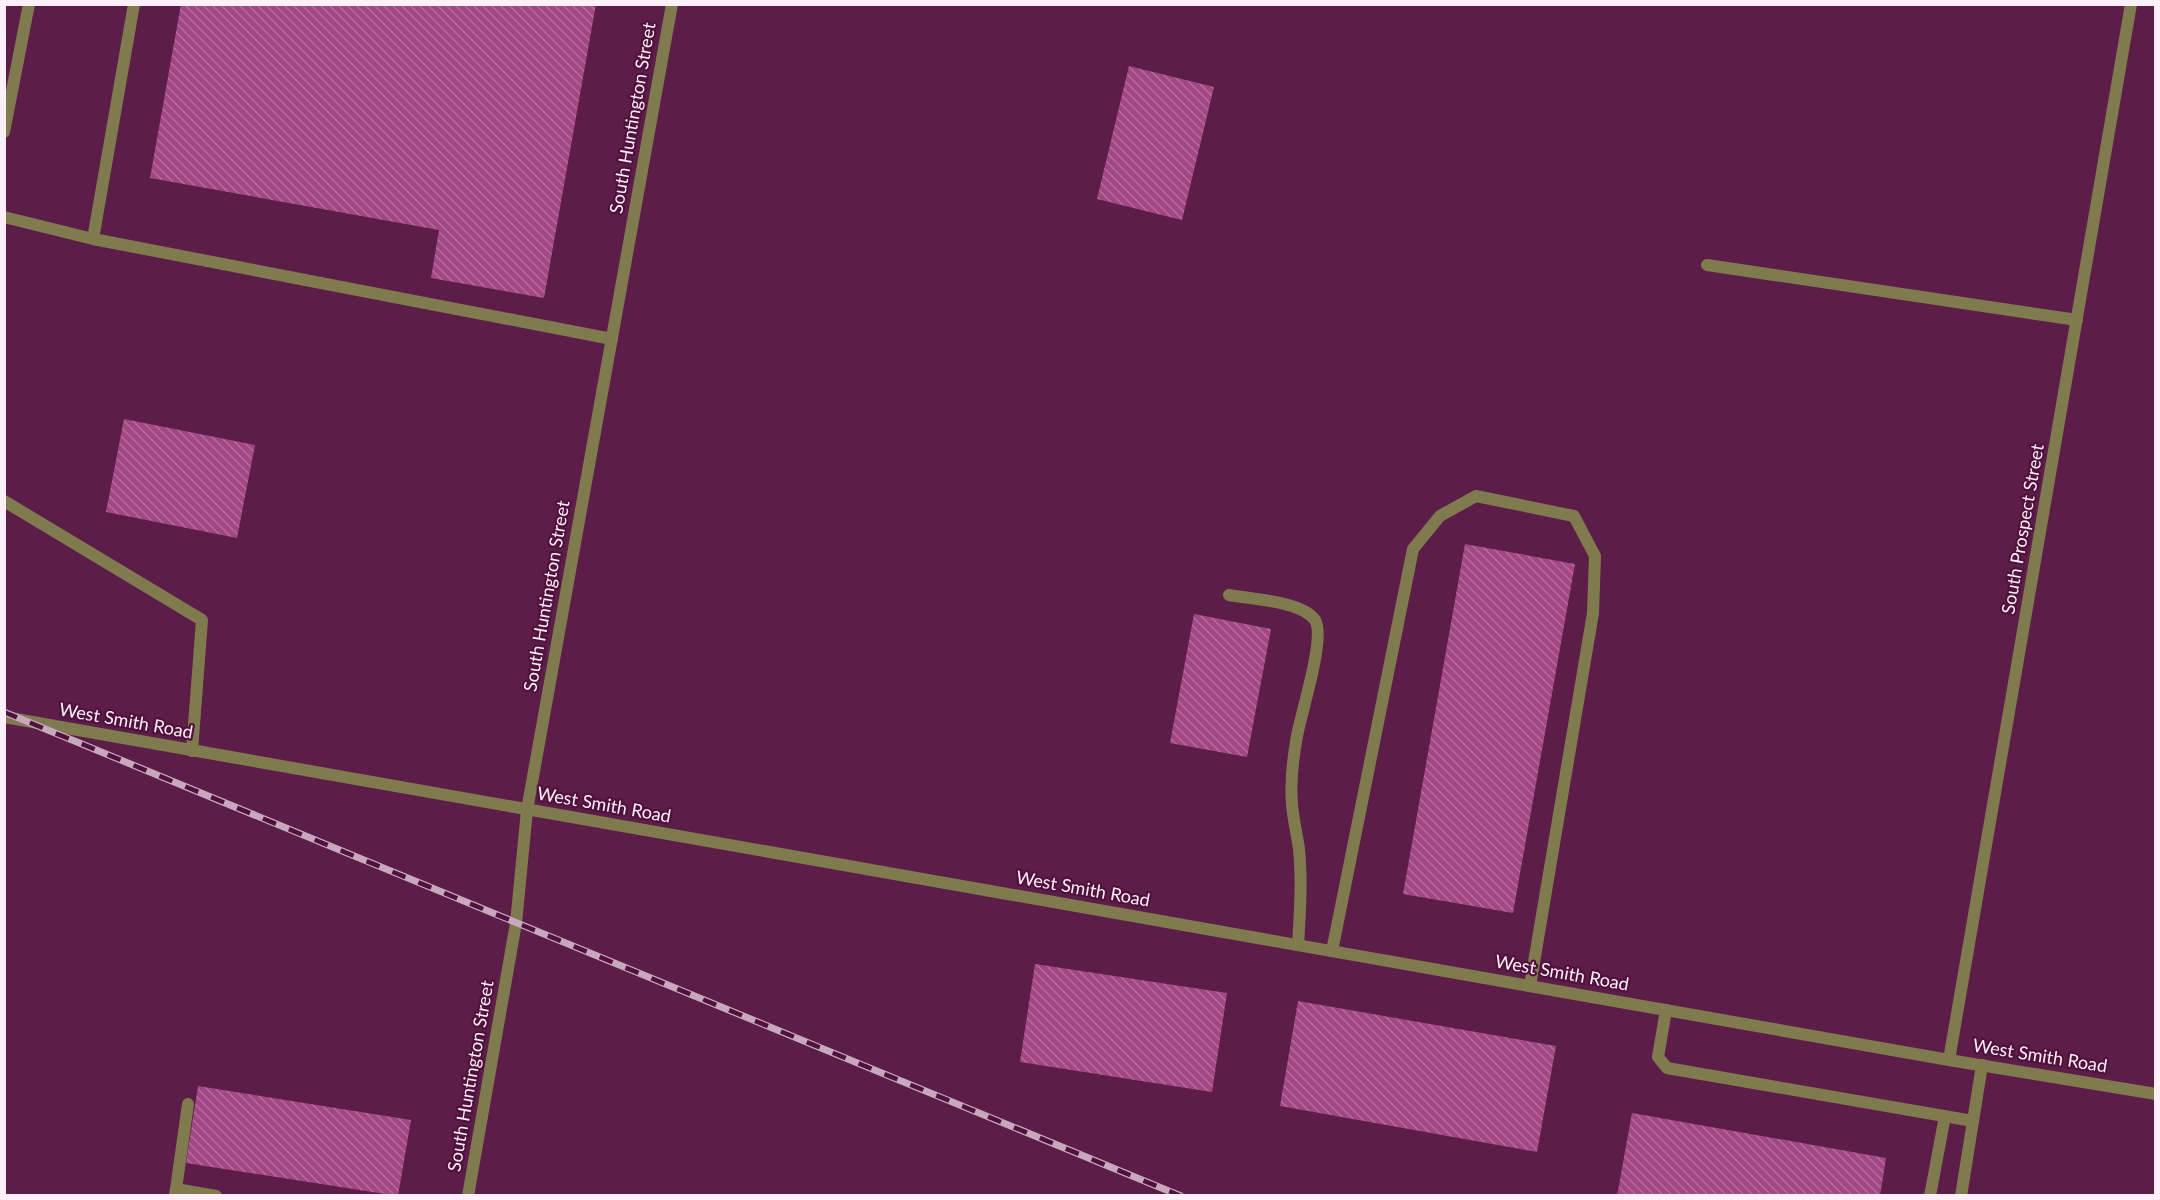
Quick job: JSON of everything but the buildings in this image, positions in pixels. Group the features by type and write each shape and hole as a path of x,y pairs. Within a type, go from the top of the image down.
{"street":[{"path":"4,132 29,4"},
{"path":"93,239 134,4"},
{"name":"South Huntington Street","path":"468,1196 516,922 527,810 672,4"},
{"name":"South Prospect Street","path":"1949,1060 2131,4"},
{"path":"4,217 93,239 612,339"},
{"path":"1707,264 2077,320"},
{"path":"1332,951 1413,549 1440,516 1476,496 1574,516 1595,556 1593,613 1530,986"},
{"path":"4,501 202,620 192,751"},
{"path":"1229,595 1293,606 1308,613 1316,621 1318,629 1310,681 1291,769 1292,804 1299,847 1301,880 1298,945"},
{"name":"West Smith Road","path":"4,717 1949,1060 2156,1094"},
{"path":"1666,1010 1658,1057 1666,1068 1973,1121"},
{"path":"1961,1196 1982,1065"},
{"path":"188,1104 175,1192 216,1196"},
{"path":"1930,1196 1945,1116"}],"railway":[{"path":"4,712 1181,1196"}]}
